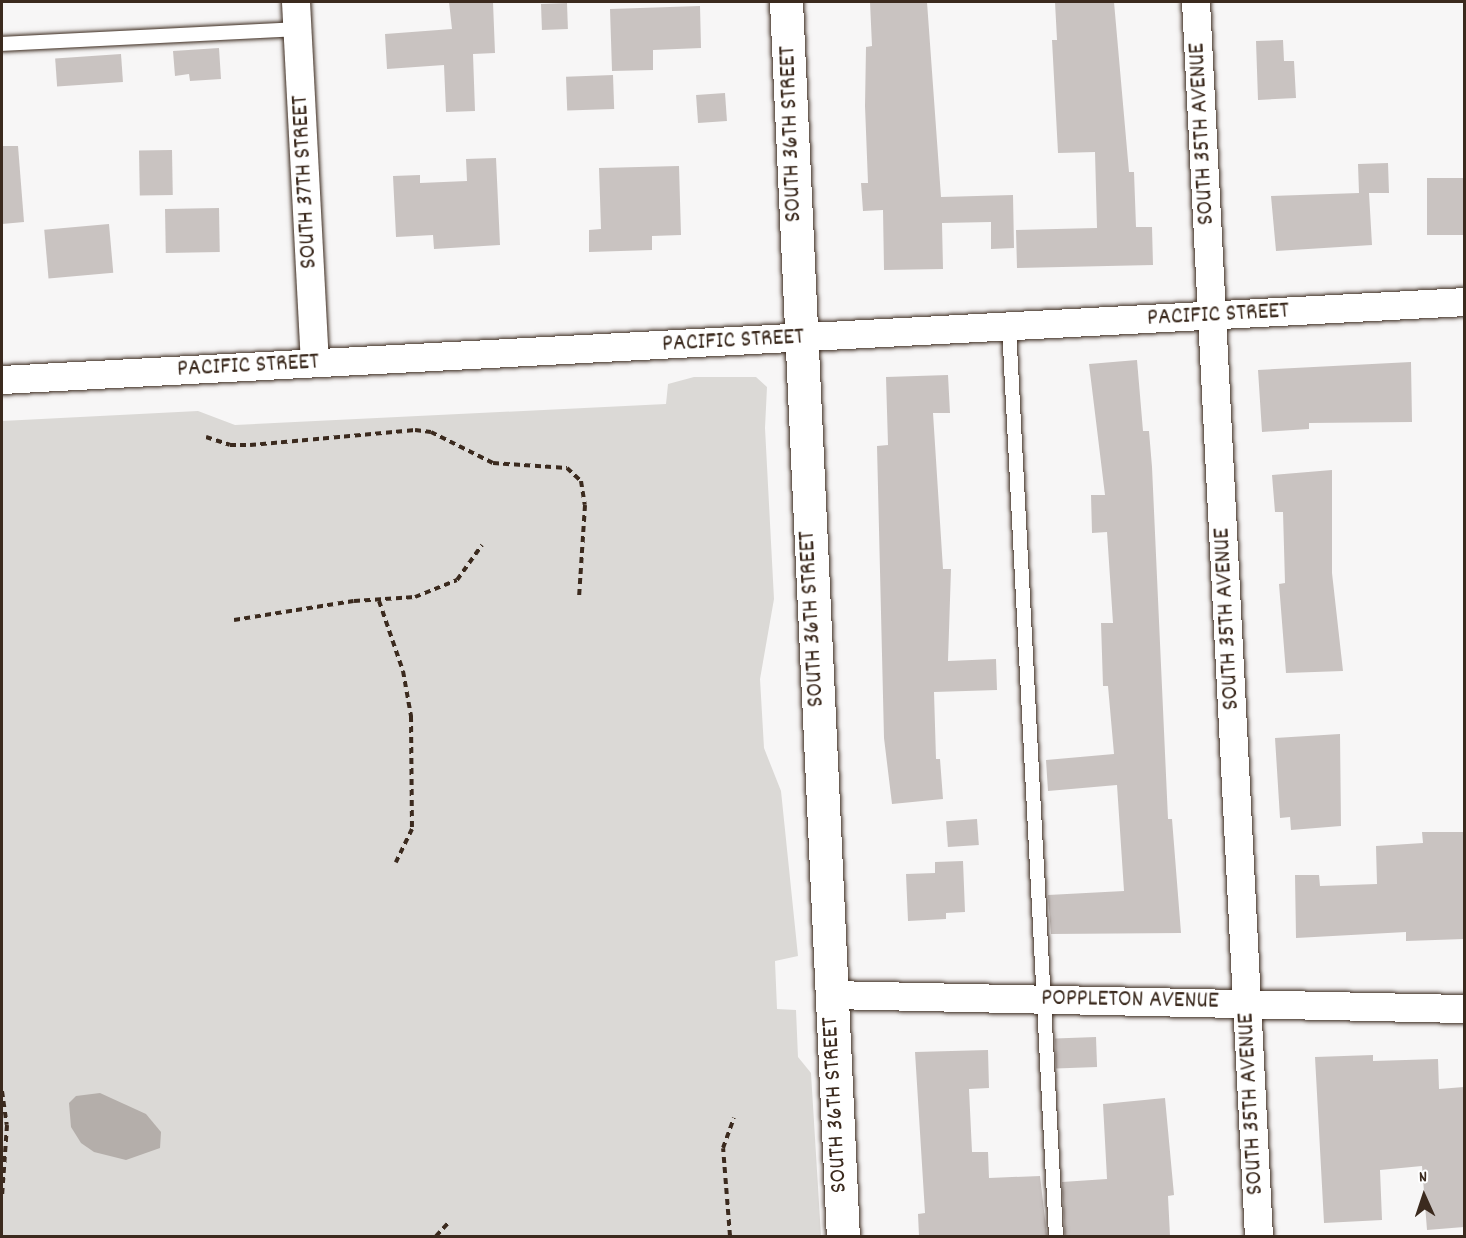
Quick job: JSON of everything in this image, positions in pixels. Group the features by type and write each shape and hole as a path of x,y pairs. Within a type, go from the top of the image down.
{"street":[{"name":"SOUTH 36TH STREET","path":"786,2 843,1236"},
{"name":"SOUTH 35TH AVENUE","path":"1196,2 1258,1236"},
{"name":"SOUTH 37TH STREET","path":"297,15 315,363"},
{"name":"PACIFIC STREET","path":"2,380 1464,302"},
{"name":"POPPLETON AVENUE","path":"831,995 1464,1009"}],"lane":[{"path":"2,44 297,15"},
{"path":"1010,327 1056,1236"}],"path":[{"path":"206,437 230,445 250,445 415,430 431,432 493,463 567,468 581,481 585,505 579,598"},
{"path":"234,620 415,597 457,580 482,545"},
{"path":"379,601 403,671 411,716 412,829 396,862"},
{"path":"2,1091 8,1157 2,1196"},
{"path":"730,1236 723,1148 734,1118"},
{"path":"436,1236 448,1223"}],"shaded area":[{"path":"694,377 756,377 767,387 765,428 774,599 760,679 764,748 781,791 798,956 775,961 777,1009 796,1010 798,1057 811,1073 821,1236 2,1236 2,421 198,411 235,425 666,404 668,384"},
{"path":"100,1093 146,1114 161,1132 160,1148 126,1160 94,1152 81,1143 71,1127 69,1103 76,1096"}],"building":[{"path":"449,2 493,2 495,53 473,54 475,111 446,112 444,65 387,69 385,34 452,29"},
{"path":"870,2 927,2 941,197 1013,195 1014,248 991,249 991,222 942,223 943,269 884,270 883,210 863,211 861,183 868,183 865,106 866,47 872,46"},
{"path":"1055,2 1114,2 1129,172 1134,172 1136,227 1152,227 1153,265 1017,268 1016,230 1097,228 1095,152 1058,153 1052,40 1057,40"},
{"path":"567,3 568,29 542,30 541,4"},
{"path":"700,6 701,48 653,50 653,70 612,71 610,9"},
{"path":"1283,40 1284,61 1294,61 1296,98 1258,100 1256,41"},
{"path":"219,48 221,79 190,81 189,74 175,76 173,51"},
{"path":"121,54 123,82 57,87 55,59"},
{"path":"613,75 614,109 567,111 566,77"},
{"path":"725,93 727,121 698,123 696,95"},
{"path":"2,146 18,146 24,222 2,224"},
{"path":"172,150 173,195 140,196 139,151"},
{"path":"496,158 500,245 434,249 433,235 396,237 393,176 420,175 420,183 467,181 466,159"},
{"path":"1388,163 1389,193 1369,193 1372,245 1276,251 1271,196 1359,193 1358,164"},
{"path":"679,166 681,235 652,236 652,250 589,252 589,230 601,229 599,168"},
{"path":"1427,178 1464,178 1464,235 1427,235"},
{"path":"219,208 220,252 166,253 165,209"},
{"path":"109,224 113,273 49,278 44,230"},
{"path":"1137,360 1143,431 1149,431 1152,467 1168,819 1172,819 1181,933 1051,934 1048,895 1124,891 1117,785 1048,791 1046,760 1114,754 1108,686 1103,686 1101,623 1113,623 1107,532 1092,533 1091,495 1105,495 1089,364"},
{"path":"1411,362 1412,422 1309,423 1309,429 1262,432 1258,370"},
{"path":"948,375 950,413 933,413 943,569 951,569 948,661 996,659 997,690 934,692 936,759 940,759 943,799 892,804 884,738 877,446 888,445 886,377"},
{"path":"1332,470 1332,573 1343,671 1286,673 1279,584 1285,583 1283,512 1275,512 1272,475"},
{"path":"1340,734 1341,826 1291,830 1290,817 1280,818 1275,738"},
{"path":"977,819 979,845 948,847 946,821"},
{"path":"1422,832 1464,832 1464,939 1406,941 1406,932 1296,938 1295,875 1319,875 1320,886 1377,884 1376,846 1423,843"},
{"path":"963,861 965,912 946,913 946,919 908,921 906,874 935,873 935,862"},
{"path":"1096,1037 1097,1067 1056,1068 1055,1038"},
{"path":"988,1050 989,1088 969,1089 972,1152 988,1152 989,1178 1040,1176 1047,1236 919,1236 918,1214 925,1213 915,1052"},
{"path":"1373,1055 1373,1061 1438,1059 1439,1089 1464,1087 1464,1227 1427,1230 1422,1166 1380,1170 1382,1220 1324,1223 1315,1057"},
{"path":"1165,1098 1174,1195 1168,1196 1170,1236 1065,1236 1062,1182 1107,1179 1103,1104"}]}
